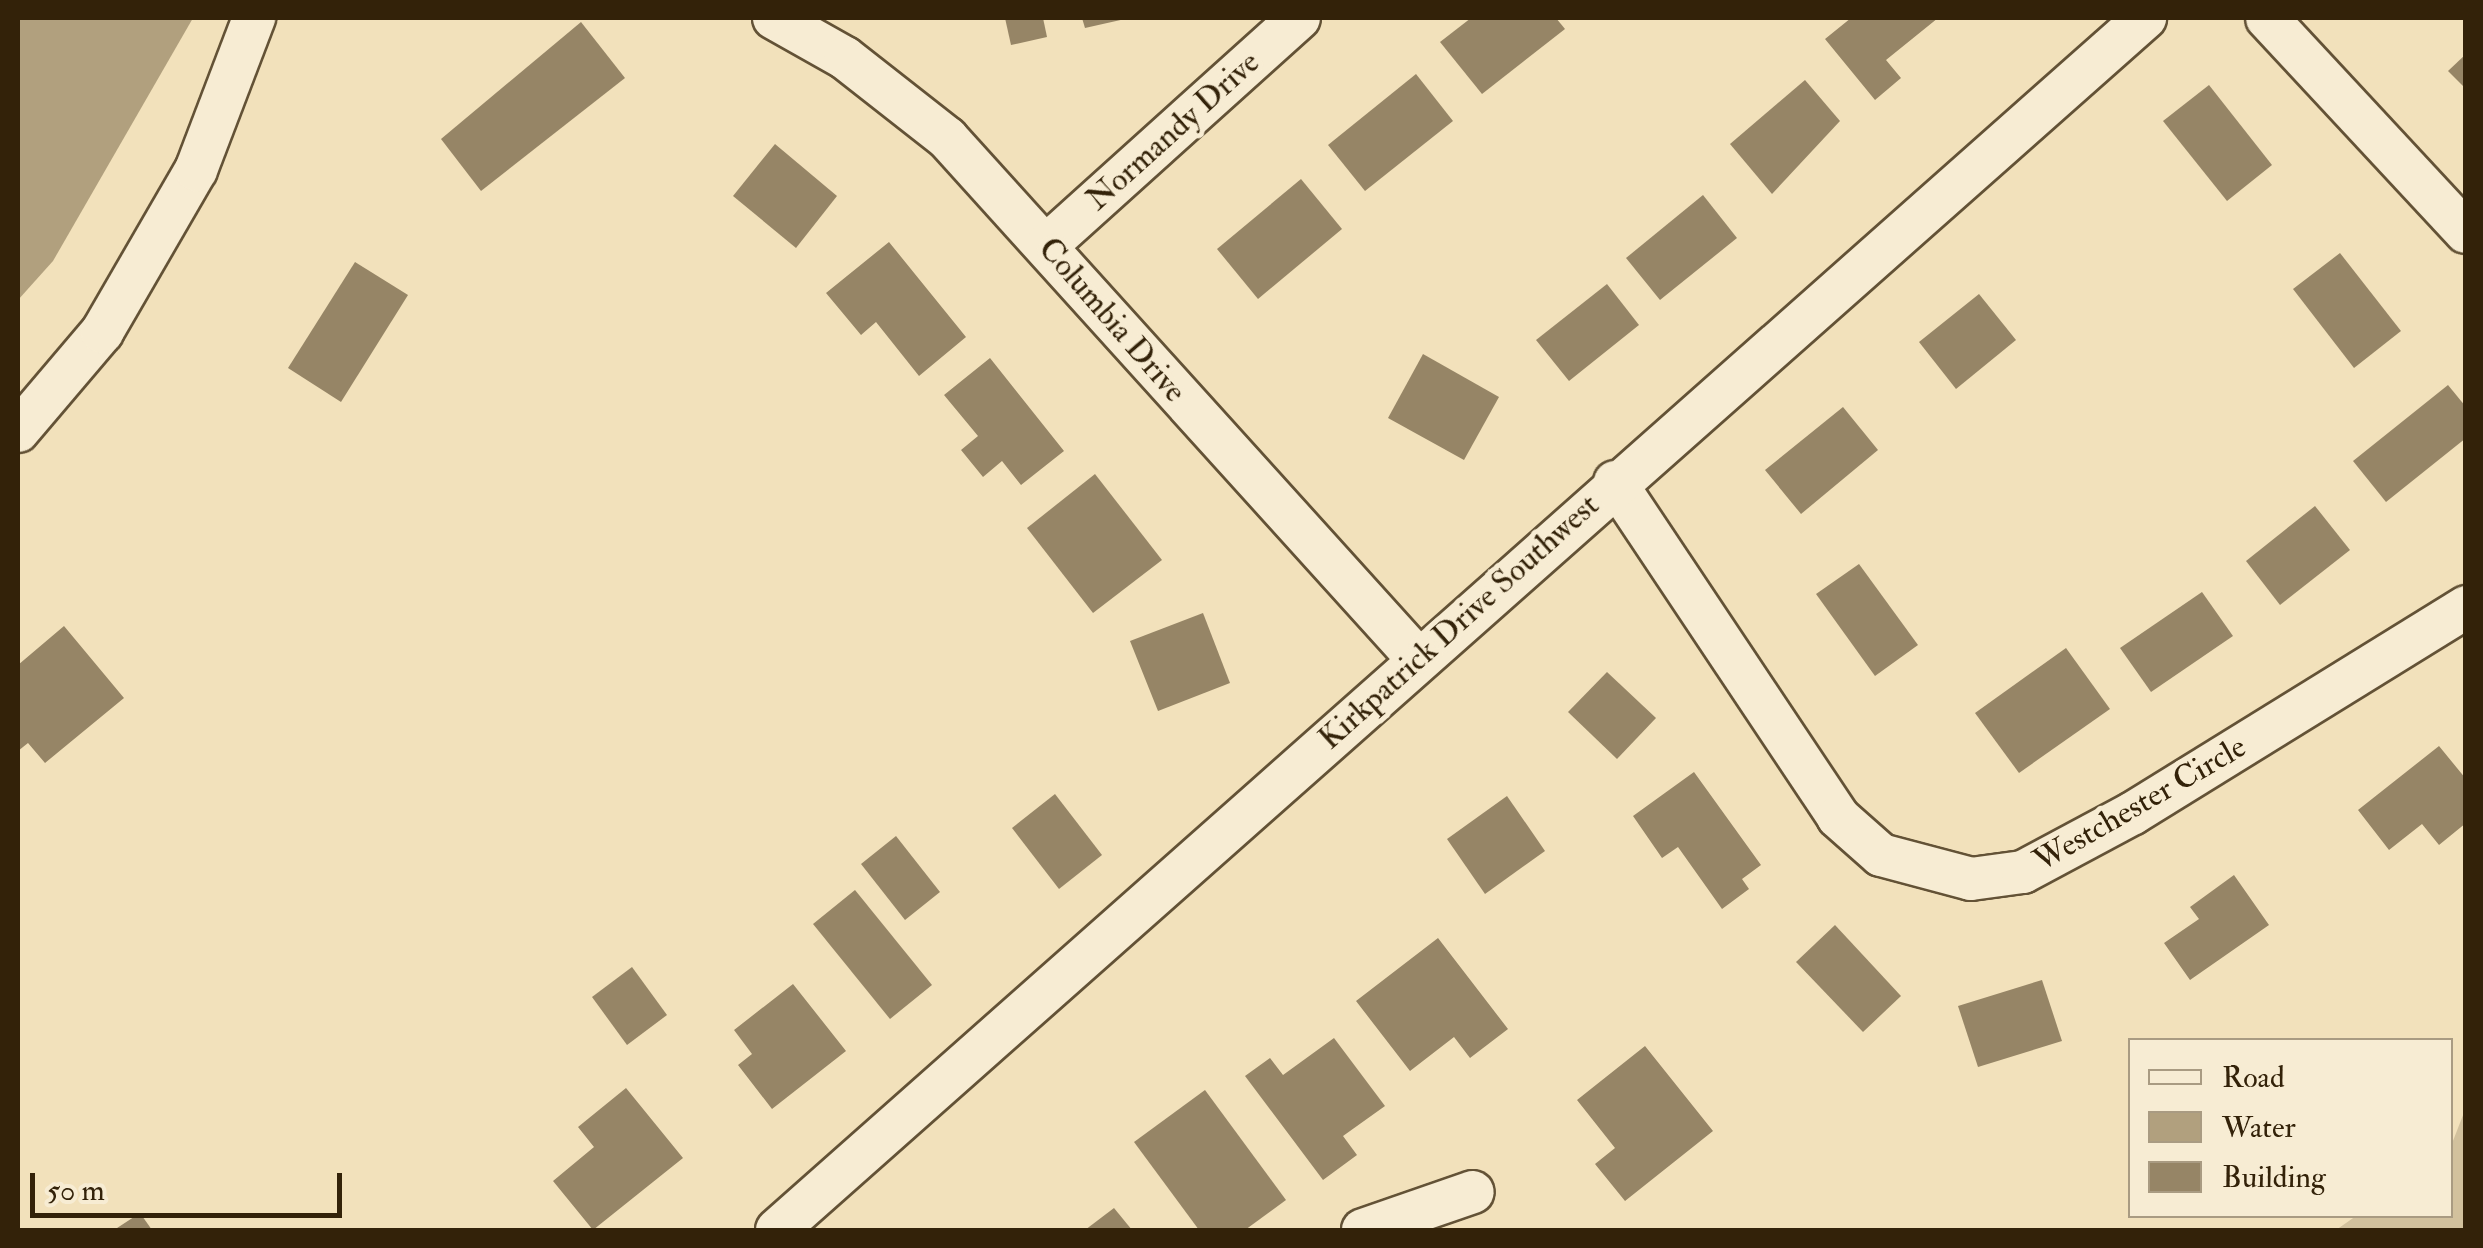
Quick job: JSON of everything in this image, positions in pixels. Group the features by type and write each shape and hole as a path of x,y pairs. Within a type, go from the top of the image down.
{"street":[{"path":"18,432 102,332 196,170 254,18"},
{"name":"Columbia Drive","path":"774,18 845,58 946,138 1047,245 1418,659"},
{"name":"Normandy Drive","path":"1047,245 1299,18"},
{"name":"Kirkpatrick Drive Southwest","path":"778,1230 1616,482 2145,18"},
{"path":"2267,18 2466,232"},
{"name":"Westchester Circle","path":"1616,482 1838,817 1881,855 1971,879 2022,872 2133,813 2466,606"},
{"path":"1363,1230 1473,1192"}],"shaded area":[{"path":"2465,1110 2465,1230 2336,1230 2353,1218 2453,1218 2453,1141"}],"water":[{"path":"18,18 193,18 53,261 18,300"}],"building":[{"path":"1005,18 1043,18 1047,37 1011,45"},
{"path":"1082,18 1125,18 1125,19 1085,28"},
{"path":"1471,18 1556,18 1565,29 1482,94 1440,42"},
{"path":"1851,18 1938,18 1886,60 1901,78 1875,100 1825,39"},
{"path":"581,22 625,78 481,191 441,139"},
{"path":"2466,54 2466,89 2448,71"},
{"path":"1416,74 1453,121 1365,191 1328,145"},
{"path":"1805,80 1840,121 1772,194 1730,144"},
{"path":"2209,85 2272,165 2227,201 2163,121"},
{"path":"775,144 837,196 796,248 733,196"},
{"path":"1301,179 1342,229 1258,299 1217,249"},
{"path":"1703,195 1737,238 1660,300 1626,258"},
{"path":"889,242 966,337 919,376 876,322 861,335 826,293"},
{"path":"2340,253 2401,331 2354,368 2293,289"},
{"path":"355,262 408,295 341,402 288,368"},
{"path":"1607,284 1639,325 1569,381 1536,340"},
{"path":"1979,294 2016,340 1956,389 1919,342"},
{"path":"1423,354 1499,397 1464,460 1388,418"},
{"path":"990,358 1064,451 1021,485 1002,461 983,477 961,450 978,436 944,395"},
{"path":"2448,385 2466,407 2466,438 2386,502 2353,461"},
{"path":"1843,407 1878,450 1801,514 1765,470"},
{"path":"1095,474 1162,560 1093,613 1027,528"},
{"path":"2315,506 2350,550 2280,605 2246,561"},
{"path":"1859,564 1918,645 1875,676 1816,594"},
{"path":"2202,592 2233,636 2151,692 2120,648"},
{"path":"1203,613 1230,683 1158,711 1130,641"},
{"path":"64,626 124,698 45,763 28,743 18,751 18,665"},
{"path":"2066,648 2110,709 2019,773 1975,713"},
{"path":"1607,672 1656,718 1617,759 1568,712"},
{"path":"2439,746 2466,779 2466,823 2439,845 2422,824 2389,850 2358,810"},
{"path":"1694,772 1761,865 1742,879 1749,889 1722,909 1678,847 1662,858 1633,816"},
{"path":"1055,794 1102,855 1059,889 1012,828"},
{"path":"1507,796 1545,851 1485,894 1447,839"},
{"path":"896,836 940,892 905,920 861,864"},
{"path":"2234,875 2269,925 2190,980 2164,943 2199,919 2190,907"},
{"path":"855,890 932,985 890,1019 813,924"},
{"path":"1835,925 1901,996 1863,1032 1796,962"},
{"path":"1438,938 1508,1029 1470,1058 1454,1037 1410,1071 1356,1001"},
{"path":"632,967 667,1015 627,1045 592,997"},
{"path":"2042,980 2062,1041 1978,1067 1958,1006"},
{"path":"793,984 846,1051 772,1109 738,1065 752,1054 734,1030"},
{"path":"1334,1038 1385,1106 1343,1136 1357,1155 1323,1180 1245,1076 1270,1058 1283,1075"},
{"path":"1645,1046 1713,1131 1625,1201 1595,1164 1615,1148 1577,1100"},
{"path":"626,1088 683,1158 593,1230 553,1181 594,1147 578,1127"},
{"path":"1205,1090 1286,1200 1245,1230 1199,1230 1134,1142"},
{"path":"1114,1208 1132,1230 1085,1230"},
{"path":"140,1213 152,1230 114,1230"}]}
